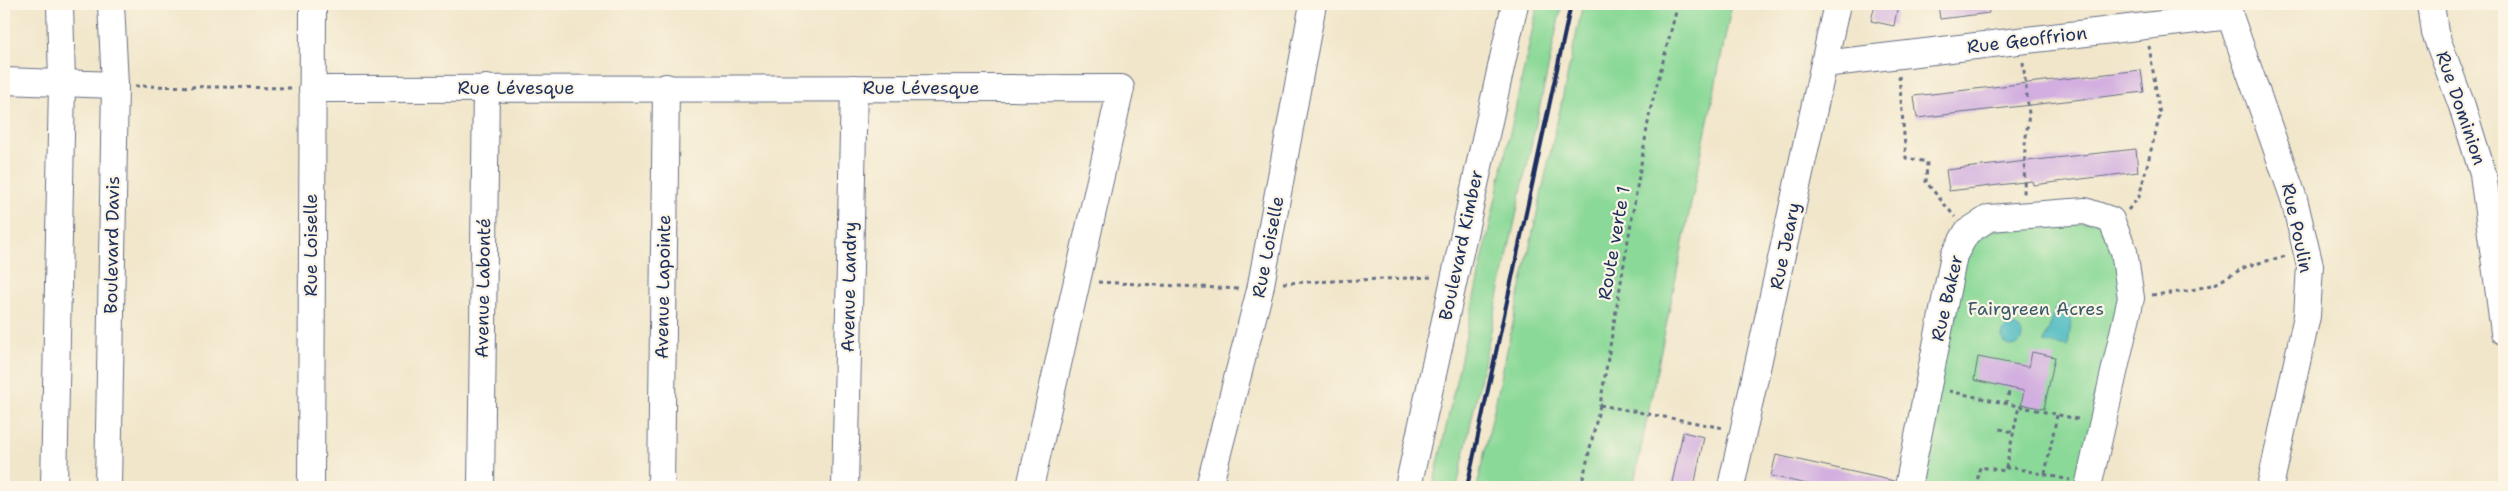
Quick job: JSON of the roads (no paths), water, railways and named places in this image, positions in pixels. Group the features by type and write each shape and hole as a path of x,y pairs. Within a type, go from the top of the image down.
{"street":[{"path":"54,487 62,84 60,4"},
{"name":"Boulevard Davis","path":"108,487 115,85 111,4"},
{"name":"Rue Loiselle","path":"311,487 313,4"},
{"name":"Rue Loiselle","path":"1209,487 1261,287 1313,4"},
{"name":"Boulevard Kimber","path":"1408,487 1515,4"},
{"name":"Rue Jeary","path":"1732,487 1837,4"},
{"name":"Rue Dominion","path":"2431,4 2435,32 2462,106 2483,174 2504,332"},
{"name":"Rue Geoffrion","path":"1824,64 2146,26 2230,10"},
{"name":"Rue Poulin","path":"2230,10 2294,199 2310,266 2307,316 2270,487"},
{"path":"4,81 115,85"},
{"name":"Rue Lévesque","path":"312,89 666,87 1121,88 1030,487"},
{"name":"Avenue Lapointe","path":"661,487 666,87"},
{"name":"Avenue Labonté","path":"481,487 486,88"},
{"name":"Avenue Landry","path":"845,487 854,88"},
{"name":"Rue Baker","path":"1908,487 1954,255 1967,232 1989,218 2085,211 2111,220 2124,251 2131,298 2088,485"}],"water":[{"path":"2058,304 2073,307 2068,347 2044,342"},
{"path":"2012,326 2019,329 2022,336 2019,343 2012,346 2005,343 2002,336 2005,329"}],"railway":[{"path":"1467,487 1571,4"}],"park label":[{"name":"Fairgreen Acres","path":"2036,309"}]}
